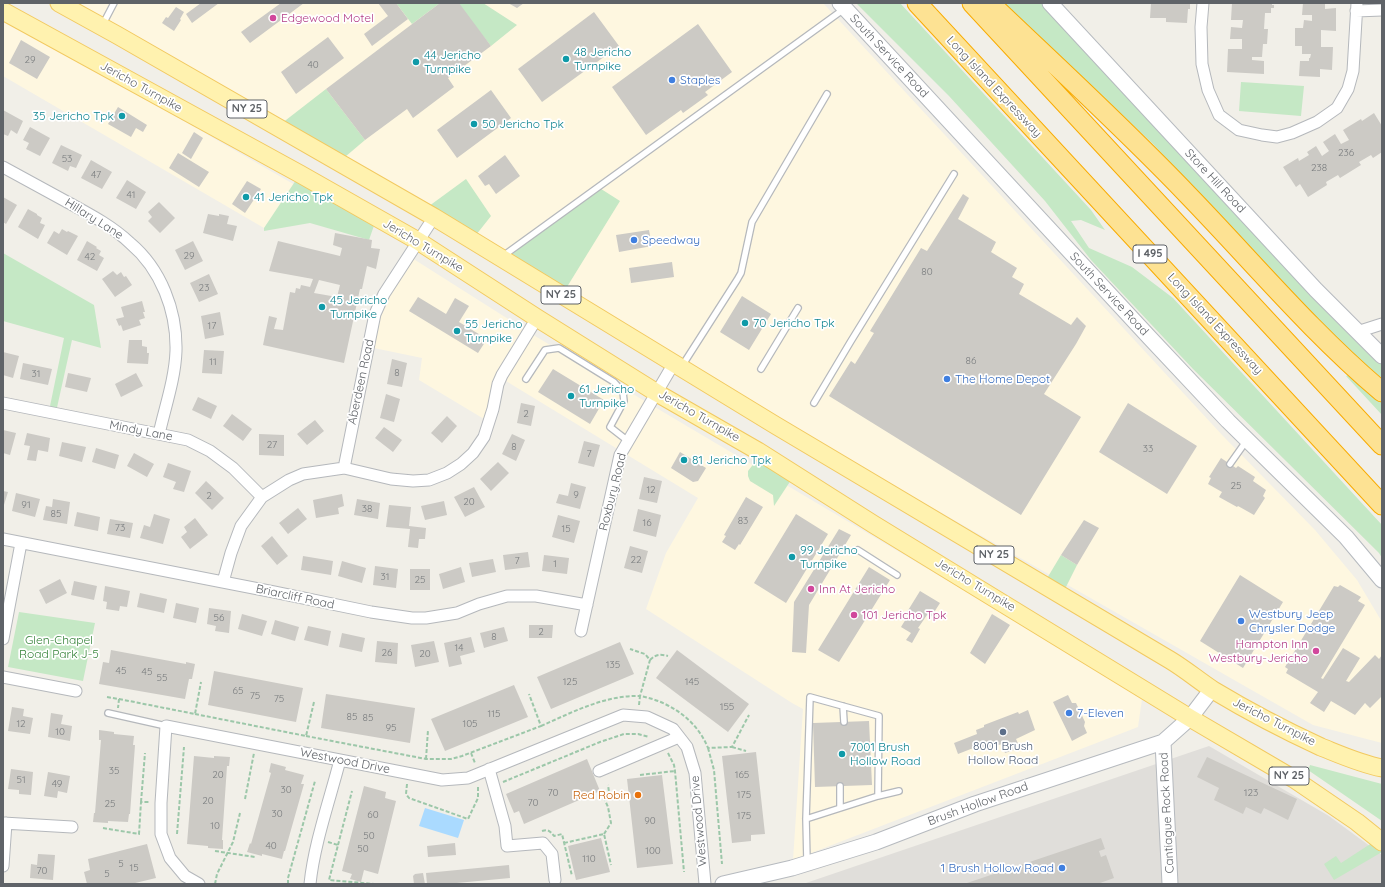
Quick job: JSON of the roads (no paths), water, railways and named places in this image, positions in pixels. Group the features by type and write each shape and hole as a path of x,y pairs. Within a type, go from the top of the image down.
{"highway":[{"name":"Long Island Expressway","path":"917,3 1382,505"},
{"path":"972,3 1382,446"},
{"path":"990,3 1128,134 1188,195 1314,330 1358,372 1382,392"}],"main road":[{"name":"Jericho Turnpike","path":"59,3 102,26 434,217 678,366 1177,664 1212,689 1283,729 1343,756 1382,768"},
{"name":"Store Hill Road","path":"1050,3 1294,266 1382,356"},
{"name":"South Service Road","path":"842,6 1149,337 1247,440 1346,537 1382,580"},
{"name":"Jericho Turnpike","path":"3,11 300,174 418,241 537,318 563,342 617,376 657,393 758,451 1190,718 1294,779 1357,822 1382,842"},
{"name":"Brush Hollow Road","path":"723,884 792,868 876,842 975,804 1163,742 1190,718 1212,689"},
{"name":"Cantiague Rock Road","path":"1163,742 1170,884"}],"street":[{"path":"1203,3 1201,27 1202,64 1208,90 1219,115 1239,130 1277,137 1292,133 1317,122 1337,108 1348,89 1353,71 1356,7 1382,10"},
{"name":"Hillary Lane","path":"3,167 95,217 115,230 131,243 158,277 170,304 174,324 176,349 175,364 159,434"},
{"name":"Aberdeen Road","path":"344,468 375,314 384,294 434,217"},
{"path":"223,582 231,553 241,526 262,497 289,480 303,474 344,468 390,479 413,481 429,480 447,473 461,464 473,453 484,437 493,409 498,384 502,375 537,318"},
{"path":"1357,332 1382,324"},
{"name":"Roxbury Road","path":"580,631 620,455 657,393 678,366"},
{"name":"Mindy Lane","path":"3,403 188,440 210,451 233,468 262,497"},
{"name":"Briarcliff Road","path":"3,539 21,544 223,582 371,612 412,618 426,618 457,613 479,604 507,596 536,596 587,605"},
{"path":"3,639 21,544"},
{"path":"3,677 76,691"},
{"name":"Westwood Drive","path":"166,726 442,780 468,778 623,715 647,717 673,729 687,747 695,773 705,884"},
{"path":"166,726 160,834 170,858 185,876 199,884"},
{"path":"599,771 679,737"},
{"path":"310,884 311,873 340,760"},
{"path":"489,769 505,826 507,846 543,843 552,854 554,880"},
{"path":"3,866 4,823 72,828"}],"lane":[{"path":"102,26 114,3"},
{"path":"501,258 842,6"},
{"path":"678,366 741,273 752,222 827,94"},
{"path":"814,403 954,174"},
{"path":"761,369 798,308"},
{"path":"526,379 545,350 563,342"},
{"path":"617,376 623,392 624,401 610,427 628,441"},
{"path":"1230,464 1247,440"},
{"path":"858,550 897,575"},
{"path":"807,863 806,819 810,697 879,716 878,796"},
{"path":"843,706 844,722"},
{"path":"108,713 166,726"},
{"path":"840,786 840,808"},
{"path":"806,819 878,796 899,791"}],"water":[{"path":"425,808 464,820 458,838 419,826"}],"place":[{"name":"Edgewood Motel","path":"273,18"},
{"name":"48 Jericho Turnpike","path":"566,59"},
{"name":"44 Jericho Turnpike","path":"416,62"},
{"name":"Staples","path":"672,80"},
{"name":"35 Jericho Tpk","path":"122,116"},
{"name":"50 Jericho Tpk","path":"474,124"},
{"name":"41 Jericho Tpk","path":"246,197"},
{"name":"Speedway","path":"634,240"},
{"name":"45 Jericho Turnpike","path":"322,307"},
{"name":"70 Jericho Tpk","path":"745,323"},
{"name":"55 Jericho Turnpike","path":"457,331"},
{"name":"The Home Depot","path":"947,379"},
{"name":"61 Jericho Turnpike","path":"571,396"},
{"name":"81 Jericho Tpk","path":"684,460"},
{"name":"99 Jericho Turnpike","path":"792,557"},
{"name":"Inn At Jericho","path":"811,589"},
{"name":"101 Jericho Tpk","path":"854,615"},
{"name":"Westbury Jeep Chrysler Dodge","path":"1241,621"},
{"name":"Hampton Inn Westbury-Jericho","path":"1316,651"},
{"name":"7-Eleven","path":"1069,713"},
{"name":"8001 Brush Hollow Road","path":"1003,732"},
{"name":"7001 Brush Hollow Road","path":"842,754"},
{"name":"Red Robin","path":"638,795"},
{"name":"1 Brush Hollow Road","path":"1062,868"}],"park label":[{"name":"Glen-Chapel Road Park J-5","path":"59,647"}]}
